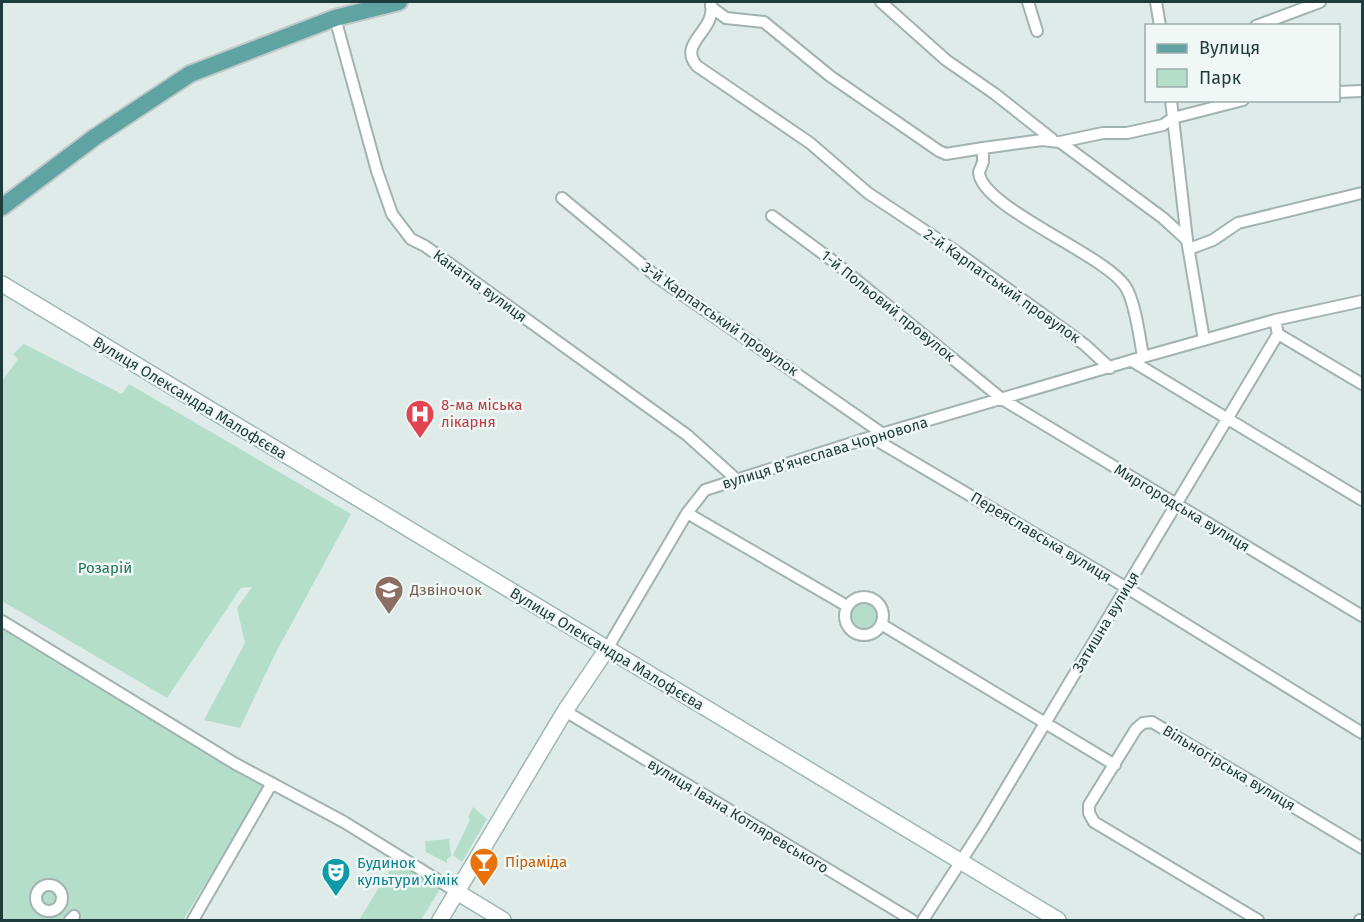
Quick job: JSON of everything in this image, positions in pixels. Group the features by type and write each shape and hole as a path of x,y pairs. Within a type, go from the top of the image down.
{"main road":[{"path":"2,207 95,137 190,74 335,18 399,2"}],"street":[{"path":"881,2 946,60 1163,218 1188,244"},
{"path":"1028,2 1037,31"},
{"path":"1156,2 1160,24"},
{"path":"1261,24 1320,2"},
{"path":"711,4 726,18 764,22 830,76 946,154 1056,141 1085,135 1127,133 1163,125 1173,118 1235,102"},
{"name":"2-й Карпатський провулок","path":"711,4 711,19 692,43 691,59 697,66 810,143 868,193 1085,345 1110,368"},
{"name":"Канатна вулиця","path":"335,18 385,196 392,214 411,239 425,246 687,435 736,478"},
{"path":"1340,92 1362,91"},
{"path":"1171,102 1188,244 1204,340"},
{"path":"982,148 983,162 979,172 983,185 1015,212 1058,237 1125,286 1143,357"},
{"path":"1188,244 1213,240 1238,223 1362,193"},
{"name":"3-й Карпатський провулок","path":"561,198 657,277 883,434"},
{"name":"1-й Польовий провулок","path":"772,216 833,261 1002,399"},
{"name":"Вулиця Олександра Малофєєва","path":"2,284 1058,921"},
{"name":"вулиця Вʼячеслава Чорновола","path":"440,921 564,711 607,649 687,513 705,490 736,478 871,437 1143,357 1275,320 1362,301"},
{"path":"1275,320 1278,334 1362,384"},
{"name":"Затишна вулиця","path":"923,921 1127,588 1278,334"},
{"path":"1132,361 1362,500"},
{"name":"Миргородська вулиця","path":"1002,399 1362,616"},
{"path":"855,442 864,420"},
{"name":"Переяславська вулиця","path":"871,437 1127,588 1362,733"},
{"path":"687,513 847,606"},
{"path":"864,597 876,601 883,612 881,624 866,635 854,633 846,624 847,606 857,598 864,597"},
{"path":"2,621 272,783 344,822 503,921"},
{"path":"881,624 1115,765"},
{"name":"вулиця Івана Котляревського","path":"564,711 912,921"},
{"name":"Вільногірська вулиця","path":"1258,921 1094,822 1089,813 1089,805 1136,729 1143,723 1152,722 1362,848"},
{"path":"193,921 272,783"}],"green space":[{"name":"Розарій","path":"24,344 122,394 129,384 351,514 274,656 240,728 204,720 245,643 237,608 252,587 241,588 167,698 2,601 2,381 18,359 13,354"},
{"path":"863,602 873,606 877,616 873,626 863,630 853,626 849,616 853,606"},
{"path":"2,629 266,787 183,920 2,920"},
{"path":"473,807 487,819 462,862 453,855 470,820 468,817"},
{"path":"449,839 451,856 447,859 447,863 426,852 425,841"},
{"path":"395,862 440,889 421,920 359,920"}],"place":[{"name":"8-ма міська лікарня","path":"420,440"},
{"name":"Дзвіночок","path":"389,616"},
{"name":"Піраміда","path":"484,888"},
{"name":"Будинок культури Хімік","path":"336,898"}]}
